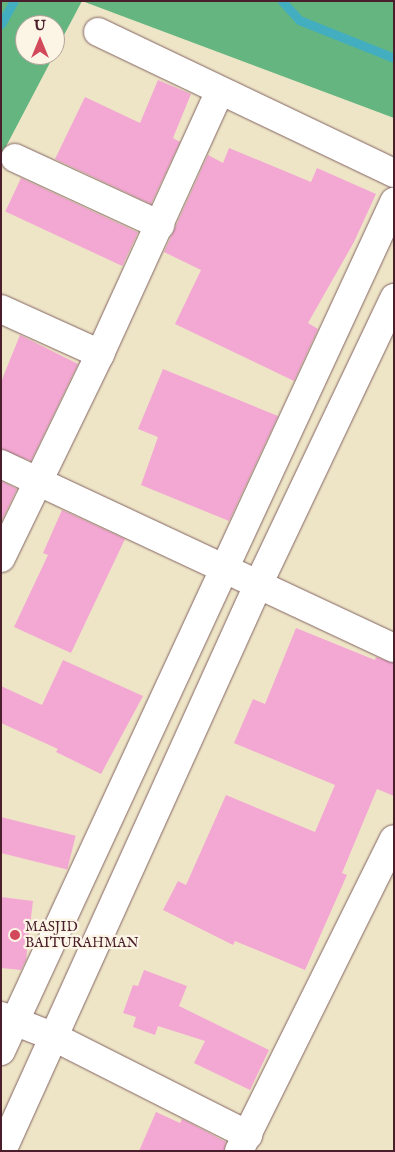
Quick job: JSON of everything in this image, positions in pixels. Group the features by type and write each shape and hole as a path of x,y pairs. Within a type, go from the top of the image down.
{"street":[{"path":"98,32 394,172"},
{"path":"1,558 100,354 220,91"},
{"path":"15,158 160,225"},
{"path":"1,1051 8,1019 225,571 394,202"},
{"path":"2,1151 52,1036 258,585 394,298"},
{"path":"1,309 100,354"},
{"path":"1,464 225,571 394,648"},
{"path":"8,1019 52,1036 243,1143 394,838"}],"green space":[{"path":"1,1 82,1 65,33 65,15 15,15 15,65 49,65 1,156"},
{"path":"82,1 394,1 394,118"}],"building":[{"path":"158,80 191,94 173,138 180,142 151,204 55,159 85,97 140,123"},
{"path":"229,148 311,182 317,168 376,194 354,242 308,323 318,329 294,381 175,324 201,270 164,252 208,155 223,163"},
{"path":"21,178 138,233 122,266 5,212"},
{"path":"20,335 78,364 31,461 1,449 1,382"},
{"path":"163,369 278,416 229,521 141,485 158,437 138,429"},
{"path":"1,481 17,489 1,522"},
{"path":"62,510 125,539 71,653 14,627 48,555 43,553"},
{"path":"296,628 375,660 376,657 394,663 394,796 377,789 342,873 347,875 305,970 235,941 233,945 163,910 178,881 186,885 226,795 315,832 335,785 234,743 253,699 265,704"},
{"path":"63,660 143,696 101,774 56,752 58,749 1,723 1,686 42,705"},
{"path":"1,817 76,836 67,870 1,853"},
{"name":"MASJID BAITURAHMAN","path":"1,897 33,901 26,960 21,970 1,968"},
{"path":"144,970 187,986 179,1006 269,1050 250,1090 194,1063 205,1041 158,1026 155,1035 133,1027 136,1017 123,1013 133,985 138,986"},
{"path":"156,1112 180,1123 182,1119 226,1142 224,1151 139,1151"}],"waterway":[{"path":"1,24 14,1"},
{"path":"282,1 299,20 394,58"}],"place":[{"name":"MASJID BAITURAHMAN","path":"15,935"}]}
